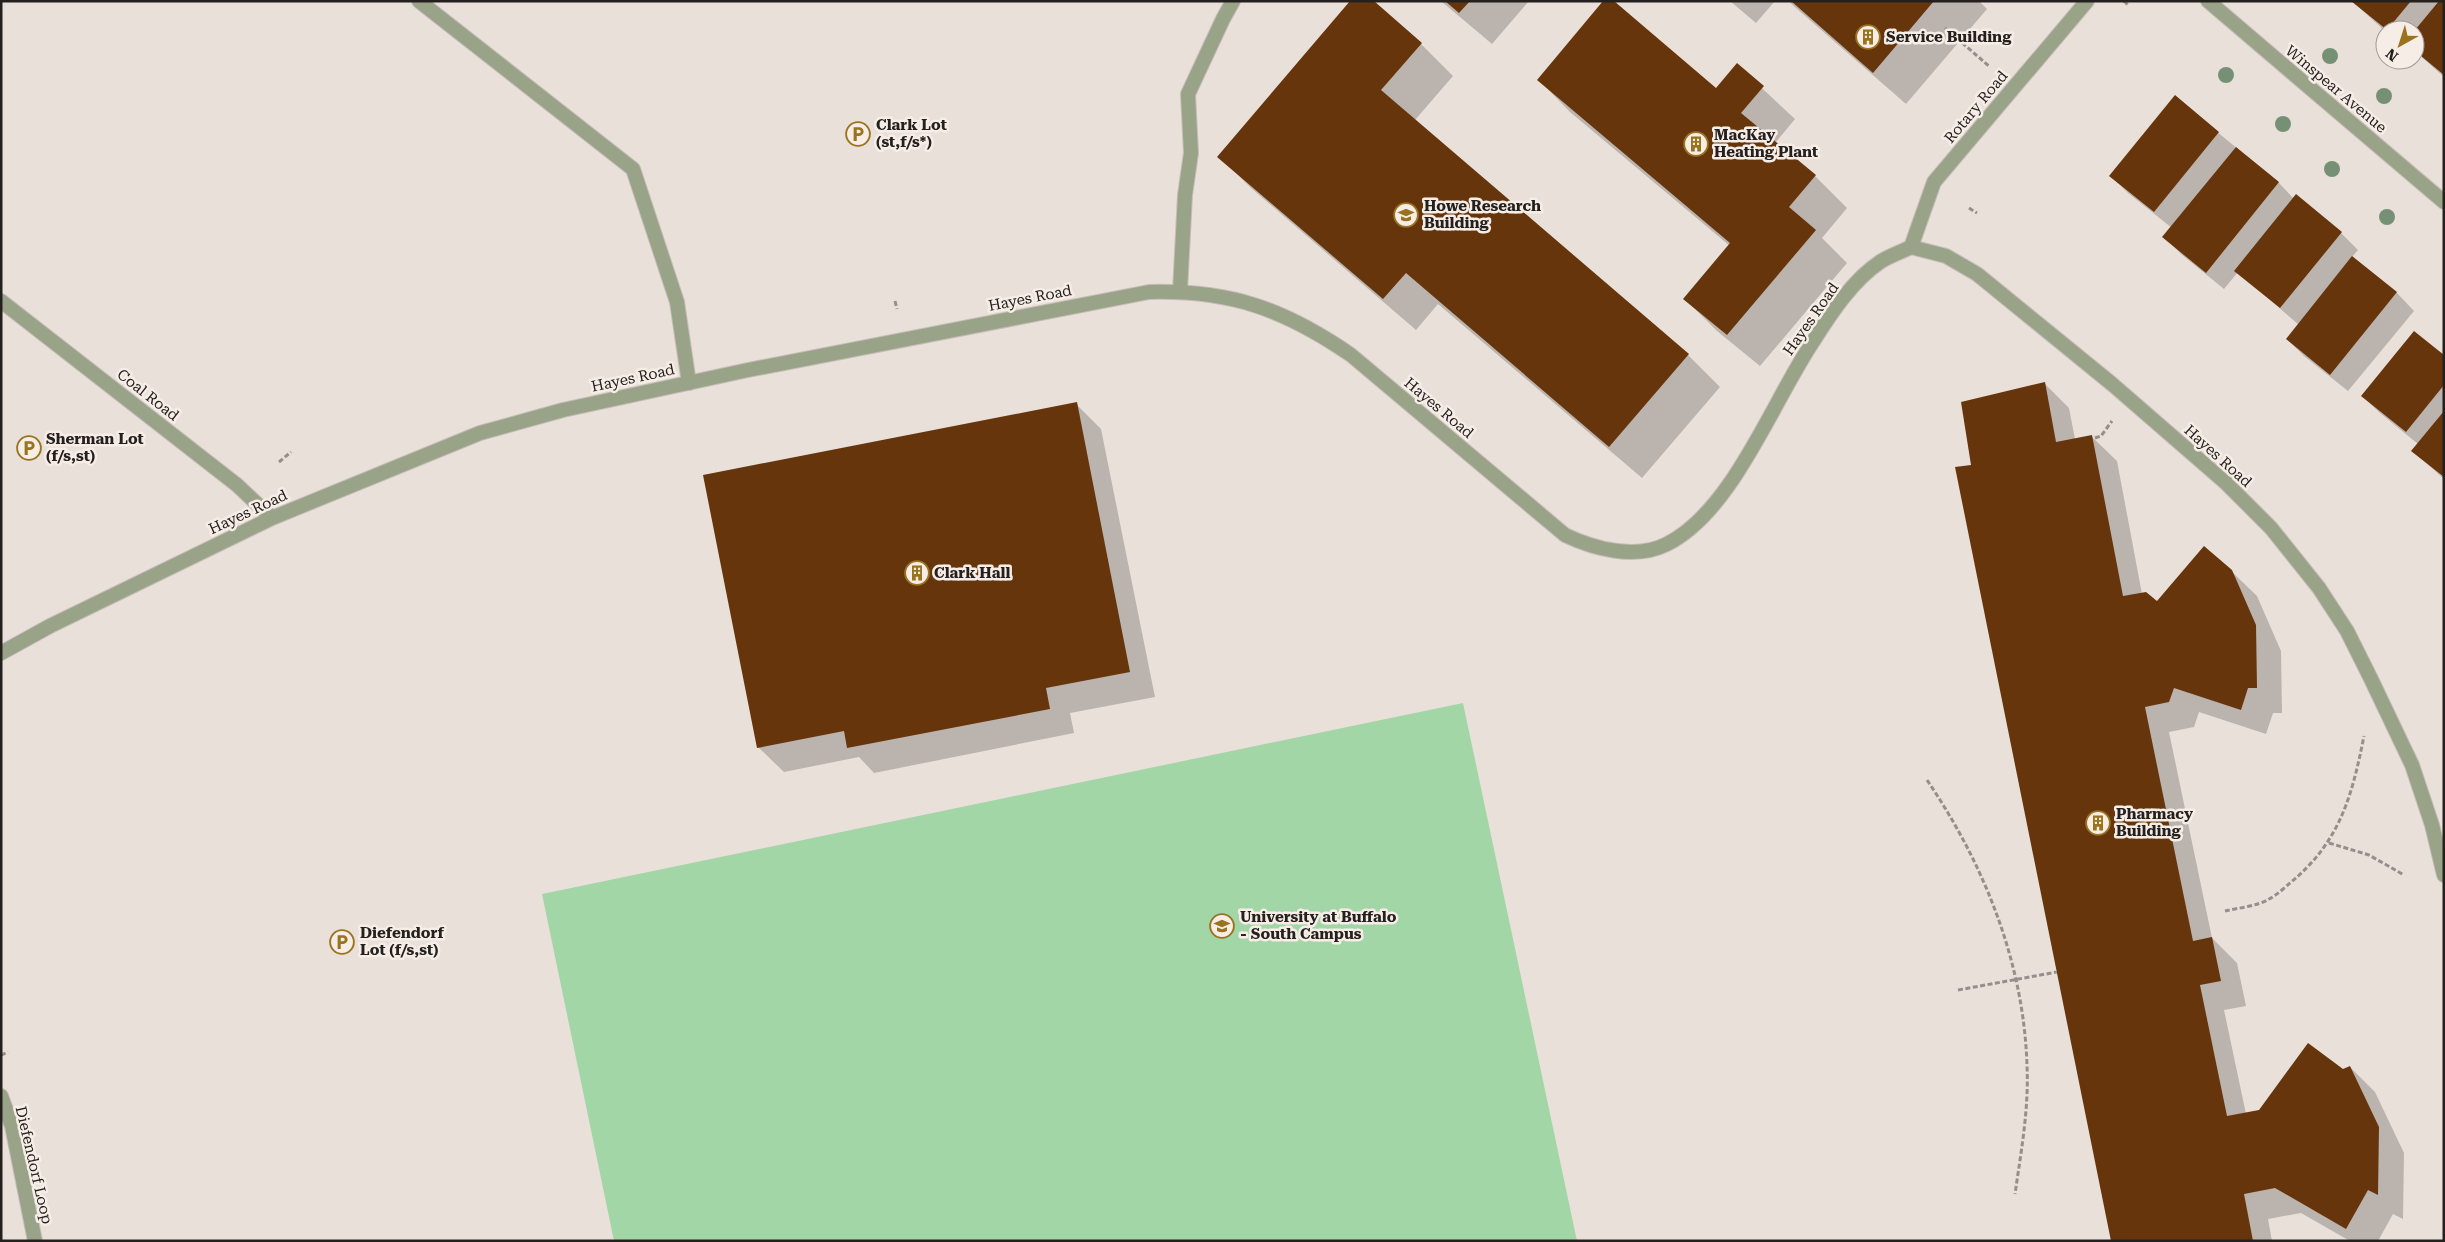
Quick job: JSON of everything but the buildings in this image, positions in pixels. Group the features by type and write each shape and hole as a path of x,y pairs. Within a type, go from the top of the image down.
{"street":[{"path":"419,1 633,169 677,302 689,383"},
{"path":"1180,291 1185,195 1191,153 1188,94 1233,1"},
{"name":"Rotary Road","path":"1910,246 1934,182 2087,1"},
{"name":"Winspear Avenue","path":"2208,1 2444,202"},
{"name":"Hayes Road","path":"1,653 50,626 272,518 480,434 563,410 1130,294 1180,291 1247,301 1276,312 1321,335 1351,355 1565,535 1588,546 1639,551 1666,545 1693,528 1734,478 1813,340 1851,289 1879,263 1910,246 1946,256 1977,274 2112,384 2226,483 2271,528 2323,595 2347,631 2371,679 2412,765 2432,825 2444,875"},
{"name":"Coal Road","path":"1,301 238,485 272,518"},
{"name":"Diefendorf Loop","path":"1,1096 12,1126 35,1241"}],"path":[{"path":"2124,1 2129,6"},
{"path":"1945,28 1990,67"},
{"path":"1970,208 1977,213"},
{"path":"895,301 897,309"},
{"path":"2095,438 2100,436 2112,421"},
{"path":"279,462 292,452"},
{"path":"2225,911 2268,900 2302,873 2329,843 2344,812 2357,770 2364,735"},
{"path":"1927,780 1952,817 1982,877 2001,927 2016,980 2027,1066 2024,1131 2015,1194"},
{"path":"2329,843 2369,855 2404,875"},
{"path":"1958,990 2057,972"},
{"path":"1,1055 8,1052"}],"green space":[{"path":"1463,703 1577,1241 614,1241 542,894"}],"place":[{"name":"Service Building","path":"1868,37"},
{"name":"Clark Lot (st,f/s*)","path":"858,134"},
{"name":"MacKay Heating Plant","path":"1696,144"},
{"name":"Howe Research Building","path":"1406,215"},
{"name":"Sherman Lot (f/s,st)","path":"29,448"},
{"name":"Clark Hall","path":"917,573"},
{"name":"Pharmacy Building","path":"2098,823"},
{"name":"University at Buffalo - South Campus","path":"1222,926"},
{"name":"Diefendorf Lot (f/s,st)","path":"342,942"}]}
